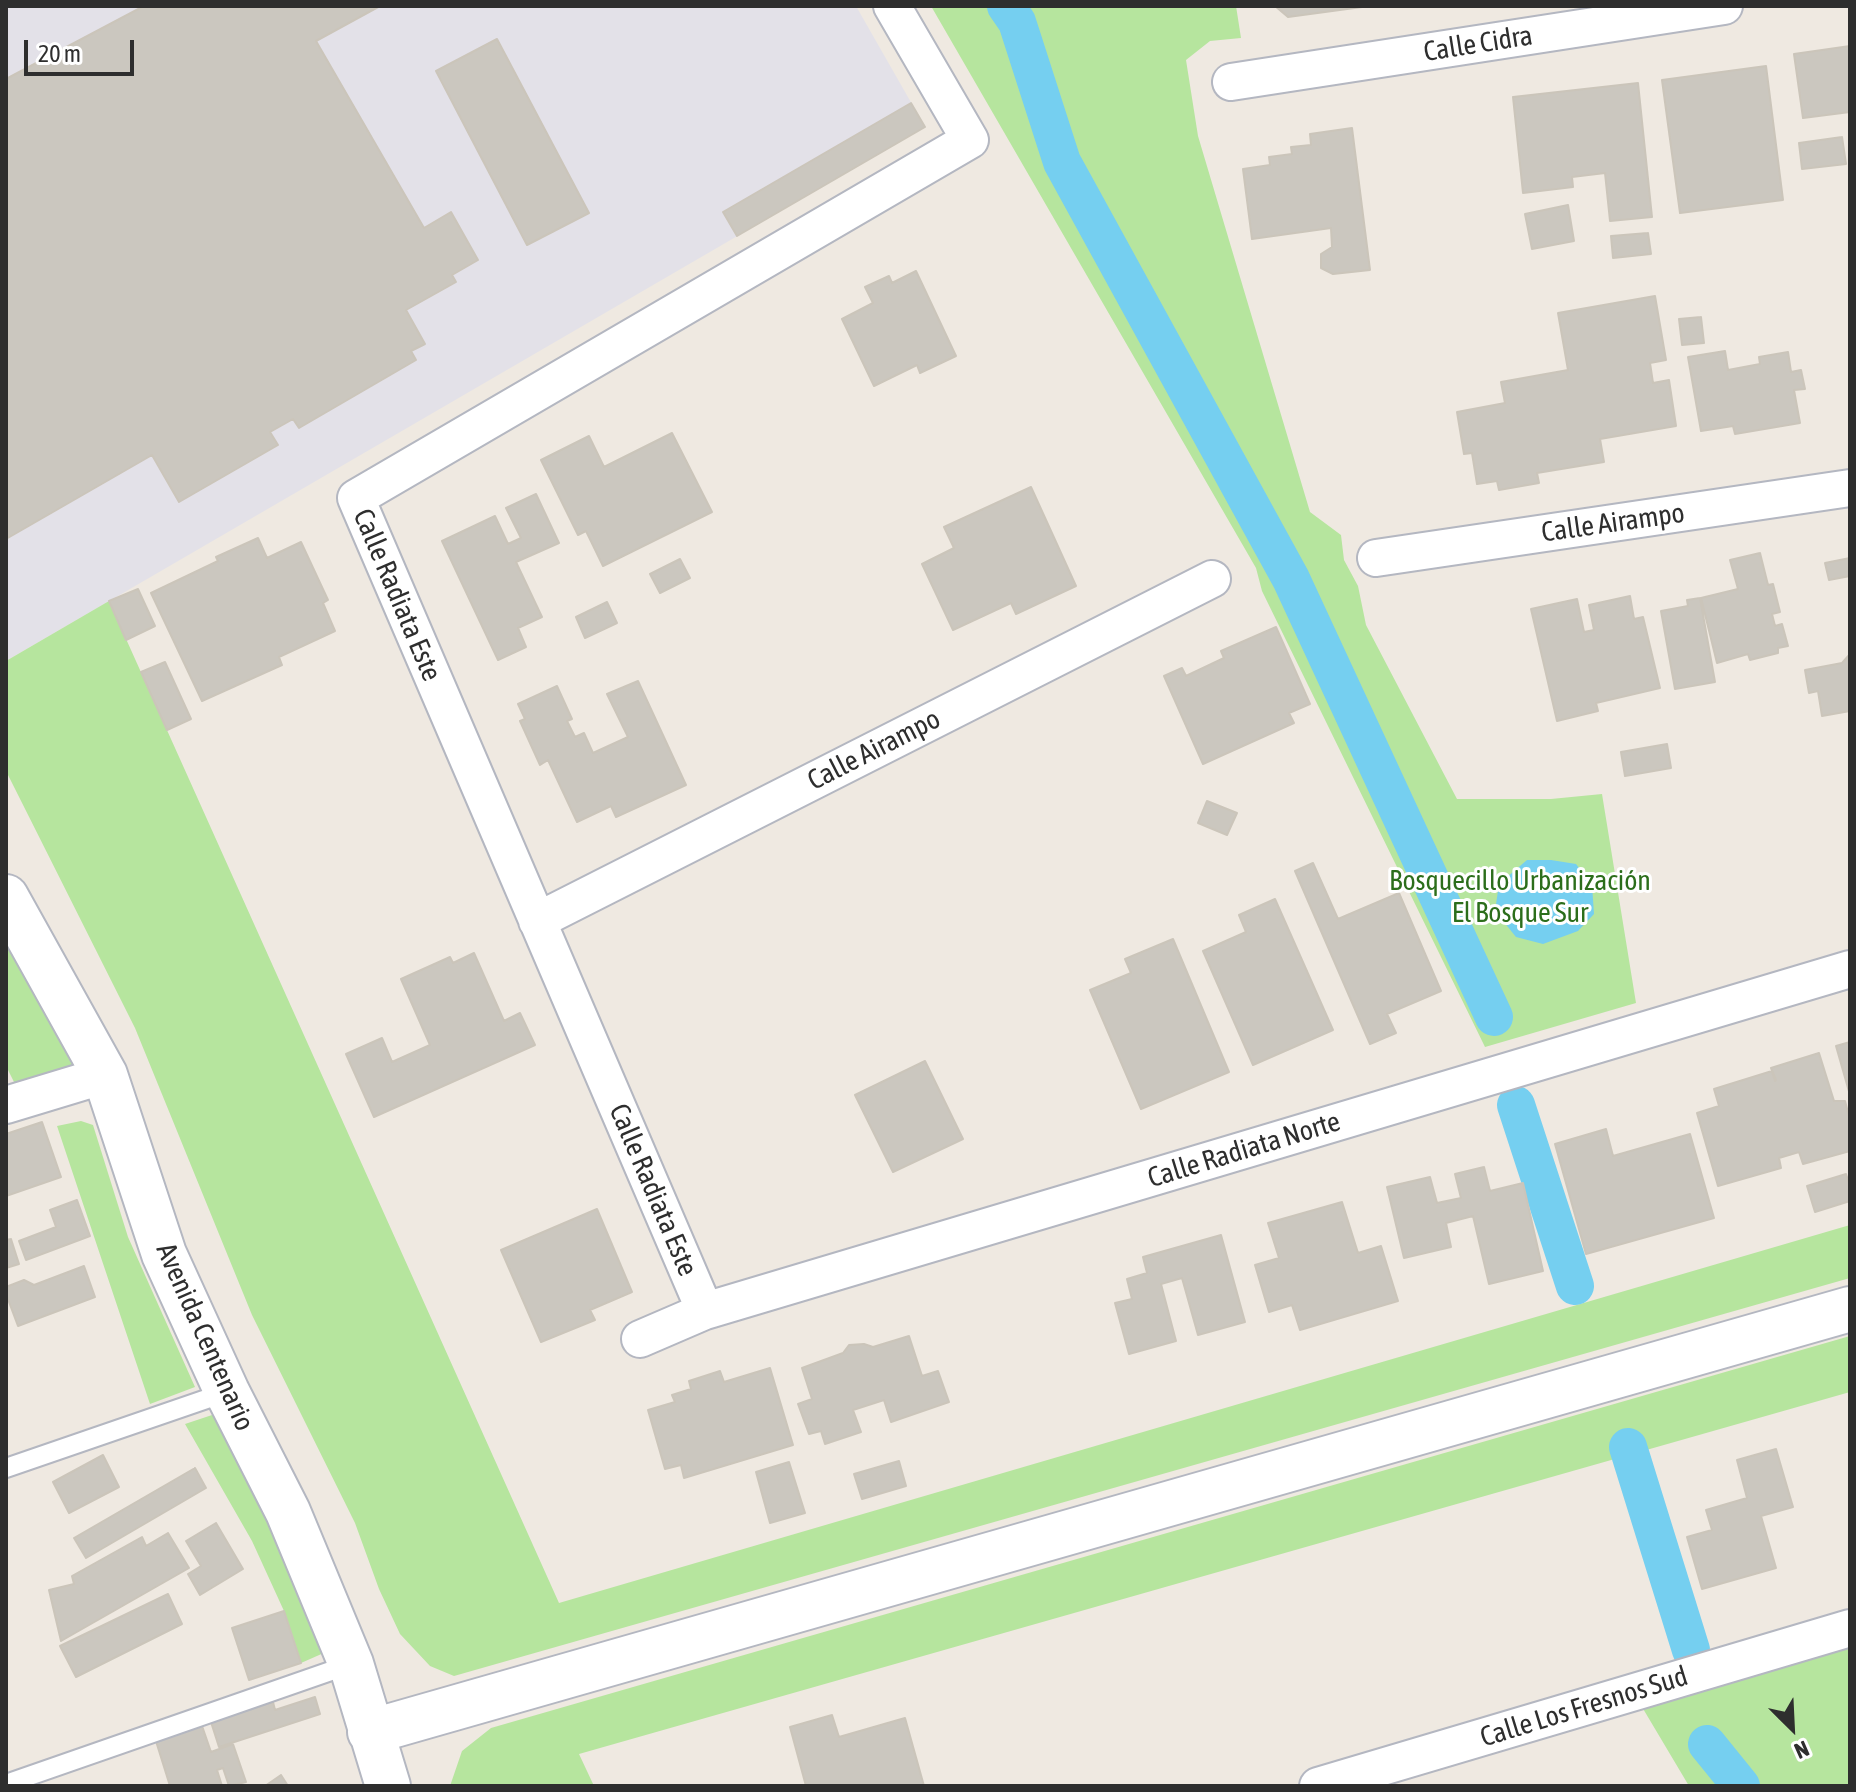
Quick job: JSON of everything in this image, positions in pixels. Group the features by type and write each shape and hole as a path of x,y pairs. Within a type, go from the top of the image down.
{"street":[{"name":"Calle Radiata Este","path":"705,1311 356,498 970,140 892,6"},
{"name":"Calle Cidra","path":"1231,82 1724,6"},
{"name":"Calle Airampo","path":"1376,558 1850,488"},
{"name":"Calle Airampo","path":"537,921 1212,579"},
{"name":"Avenida Centenario","path":"6,897 105,1075 164,1254 227,1392 288,1512 351,1664 388,1786"},
{"name":"Calle Radiata Norte","path":"640,1339 705,1311 1850,969"},
{"path":"6,1105 105,1075"},
{"path":"370,1732 1850,1309"},
{"name":"Calle Los Fresnos Sud","path":"1318,1786 1850,1628"}],"lane":[{"path":"6,1468 227,1392"},
{"path":"6,1784 351,1664"}],"shaded area":[{"path":"6,6 856,6 925,127 6,661"}],"green space":[{"name":"Bosquecillo Urbanización El Bosque Sur","path":"931,6 1236,6 1241,38 1210,41 1186,60 1198,136 1310,512 1341,535 1344,560 1358,586 1366,625 1457,799 1551,799 1602,794 1636,1003 1485,1047 1262,591 1256,568"},
{"path":"109,601 559,1603 1850,1225 1850,1278 454,1676 430,1666 400,1634 379,1589 355,1523 252,1315 135,1028 6,771 6,661"},
{"path":"6,943 41,1000 74,1065 64,1076 18,1090 6,1066"},
{"path":"81,1121 93,1125 128,1237 195,1387 150,1404 57,1126"},
{"path":"1850,1336 1850,1392 579,1754 594,1786 450,1786 462,1751 491,1728"},
{"path":"215,1414 276,1526 326,1652 301,1663 284,1611 252,1541 185,1424"},
{"path":"1850,1647 1850,1786 1689,1786 1642,1707"}],"water":[{"path":"1527,860 1576,864 1592,885 1594,914 1578,931 1543,944 1516,937 1495,911 1499,884"}],"building":[{"path":"144,6 380,6 316,41 424,228 451,212 478,260 452,275 456,282 406,310 425,344 411,351 416,360 299,428 293,419 270,432 278,445 179,502 152,455 6,539 6,79"},
{"path":"1275,6 1362,6 1362,7 1288,17"},
{"path":"497,39 589,213 527,245 436,71"},
{"path":"1850,46 1850,112 1803,118 1794,54"},
{"path":"1766,66 1783,200 1680,213 1662,80"},
{"path":"1638,83 1652,217 1610,221 1605,173 1572,177 1573,187 1523,193 1513,97"},
{"path":"911,103 925,127 737,236 723,212"},
{"path":"1352,128 1370,270 1333,274 1321,268 1321,254 1332,247 1331,228 1252,239 1243,169 1270,165 1269,157 1292,154 1291,147 1311,145 1310,134"},
{"path":"1842,137 1846,164 1802,169 1799,143"},
{"path":"1568,205 1574,241 1532,249 1525,214"},
{"path":"1648,233 1651,254 1613,258 1611,236"},
{"path":"916,271 956,356 920,373 917,365 874,386 842,319 873,303 865,287 889,276 892,283"},
{"path":"1655,296 1666,360 1650,363 1653,383 1669,380 1676,426 1600,439 1604,462 1537,473 1539,483 1499,490 1497,481 1477,484 1472,453 1464,454 1457,412 1505,403 1501,382 1568,370 1558,313"},
{"path":"1701,317 1704,343 1682,345 1679,319"},
{"path":"1725,351 1728,370 1760,364 1759,357 1788,352 1791,372 1801,370 1805,389 1794,390 1800,423 1735,434 1733,426 1701,431 1688,357"},
{"path":"672,433 712,512 603,566 586,531 578,535 541,460 589,436 604,467"},
{"path":"1031,487 1076,586 1016,614 1011,603 953,630 922,564 954,548 944,527"},
{"path":"536,494 559,543 516,562 542,617 518,628 526,647 498,660 442,541 495,516 508,544 521,538 506,508"},
{"path":"258,538 267,558 301,542 328,600 323,603 335,631 279,657 282,665 202,701 151,593"},
{"path":"1760,553 1768,585 1773,584 1780,612 1772,614 1775,626 1782,624 1788,646 1778,648 1778,653 1750,660 1748,654 1717,663 1701,598 1738,589 1730,560"},
{"path":"1850,558 1850,576 1829,580 1825,563"},
{"path":"680,559 690,578 660,593 650,574"},
{"path":"138,589 155,626 126,640 109,601"},
{"path":"1630,596 1634,619 1643,617 1660,688 1596,703 1598,711 1557,721 1531,609 1577,599 1584,632 1594,630 1589,605"},
{"path":"1700,598 1715,682 1675,689 1661,611 1688,606 1687,600"},
{"path":"607,602 617,623 585,638 576,617"},
{"path":"1276,627 1310,704 1289,713 1294,723 1203,764 1164,676 1182,668 1186,676 1224,658 1221,651"},
{"path":"1850,654 1850,711 1822,716 1818,691 1809,693 1805,670 1842,663"},
{"path":"165,662 191,719 167,730 141,672"},
{"path":"638,681 686,785 616,817 611,806 577,822 548,760 540,765 520,721 525,719 518,704 557,686 572,719 567,721 575,737 584,733 593,753 628,737 607,694"},
{"path":"1667,744 1671,768 1625,776 1621,752"},
{"path":"1207,801 1237,813 1227,835 1198,823"},
{"path":"1313,863 1338,919 1399,893 1441,991 1387,1014 1396,1033 1370,1044 1295,871"},
{"path":"1275,899 1333,1030 1253,1065 1203,951 1246,932 1239,915"},
{"path":"1173,939 1229,1072 1141,1109 1090,990 1131,973 1125,959"},
{"path":"474,953 504,1021 520,1013 535,1045 374,1117 346,1054 382,1038 392,1062 430,1045 401,979 450,957 453,963"},
{"path":"1850,1042 1850,1095 1836,1046"},
{"path":"1819,1053 1834,1101 1845,1101 1850,1120 1850,1151 1803,1164 1799,1152 1779,1158 1781,1168 1718,1186 1697,1113 1719,1106 1714,1089 1772,1071 1775,1081 1776,1080 1771,1068"},
{"path":"925,1061 963,1139 893,1172 855,1095"},
{"path":"42,1122 61,1177 6,1196 6,1134"},
{"path":"1606,1129 1613,1156 1690,1134 1714,1218 1586,1254 1555,1144"},
{"path":"1484,1167 1490,1191 1523,1183 1543,1271 1489,1284 1473,1216 1446,1223 1451,1247 1404,1258 1387,1187 1430,1177 1437,1203 1461,1198 1455,1174"},
{"path":"1846,1174 1850,1201 1815,1212 1807,1186"},
{"path":"77,1200 90,1236 26,1260 19,1241 56,1227 50,1210"},
{"path":"1342,1202 1358,1253 1381,1246 1398,1301 1300,1330 1292,1305 1269,1312 1255,1265 1279,1258 1268,1223"},
{"path":"597,1209 632,1292 590,1310 595,1320 541,1342 501,1250"},
{"path":"1221,1235 1245,1322 1198,1335 1182,1278 1161,1284 1176,1341 1129,1354 1115,1303 1132,1299 1127,1279 1147,1273 1143,1257"},
{"path":"11,1239 19,1264 6,1268 6,1240"},
{"path":"84,1266 95,1297 18,1326 6,1287 24,1280 34,1285"},
{"path":"909,1336 922,1376 938,1371 949,1402 891,1422 884,1400 853,1410 861,1432 825,1444 821,1431 809,1434 798,1404 812,1399 802,1368 843,1353 849,1345 873,1347"},
{"path":"770,1368 793,1445 684,1478 681,1465 665,1469 648,1410 675,1402 672,1395 691,1389 689,1381 720,1371 724,1382"},
{"path":"1776,1449 1793,1507 1761,1516 1776,1568 1702,1589 1687,1537 1712,1530 1706,1510 1747,1498 1737,1460"},
{"path":"103,1455 119,1487 69,1513 53,1482"},
{"path":"899,1461 906,1486 862,1499 854,1474"},
{"path":"789,1462 805,1513 770,1523 756,1472"},
{"path":"195,1468 206,1488 86,1558 74,1538"},
{"path":"216,1523 243,1569 200,1595 188,1574 201,1566 186,1541"},
{"path":"168,1533 189,1568 61,1641 49,1590 74,1584 72,1576 142,1537 146,1546"},
{"path":"168,1594 182,1624 76,1677 60,1646"},
{"path":"284,1611 301,1663 249,1680 232,1628"},
{"path":"315,1697 320,1714 219,1747 211,1722 273,1702 275,1710"},
{"path":"832,1715 839,1737 905,1718 924,1786 806,1786 790,1727"},
{"path":"201,1723 211,1752 233,1744 246,1782 229,1786 223,1768 217,1770 222,1786 170,1786 155,1738"},
{"path":"281,1775 288,1786 265,1786"}],"waterway":[{"path":"1006,6 1017,22 1062,162 1291,579 1494,1017"},
{"path":"1516,1105 1575,1286"},
{"path":"1628,1447 1691,1650"},
{"path":"1707,1744 1741,1786"}]}
